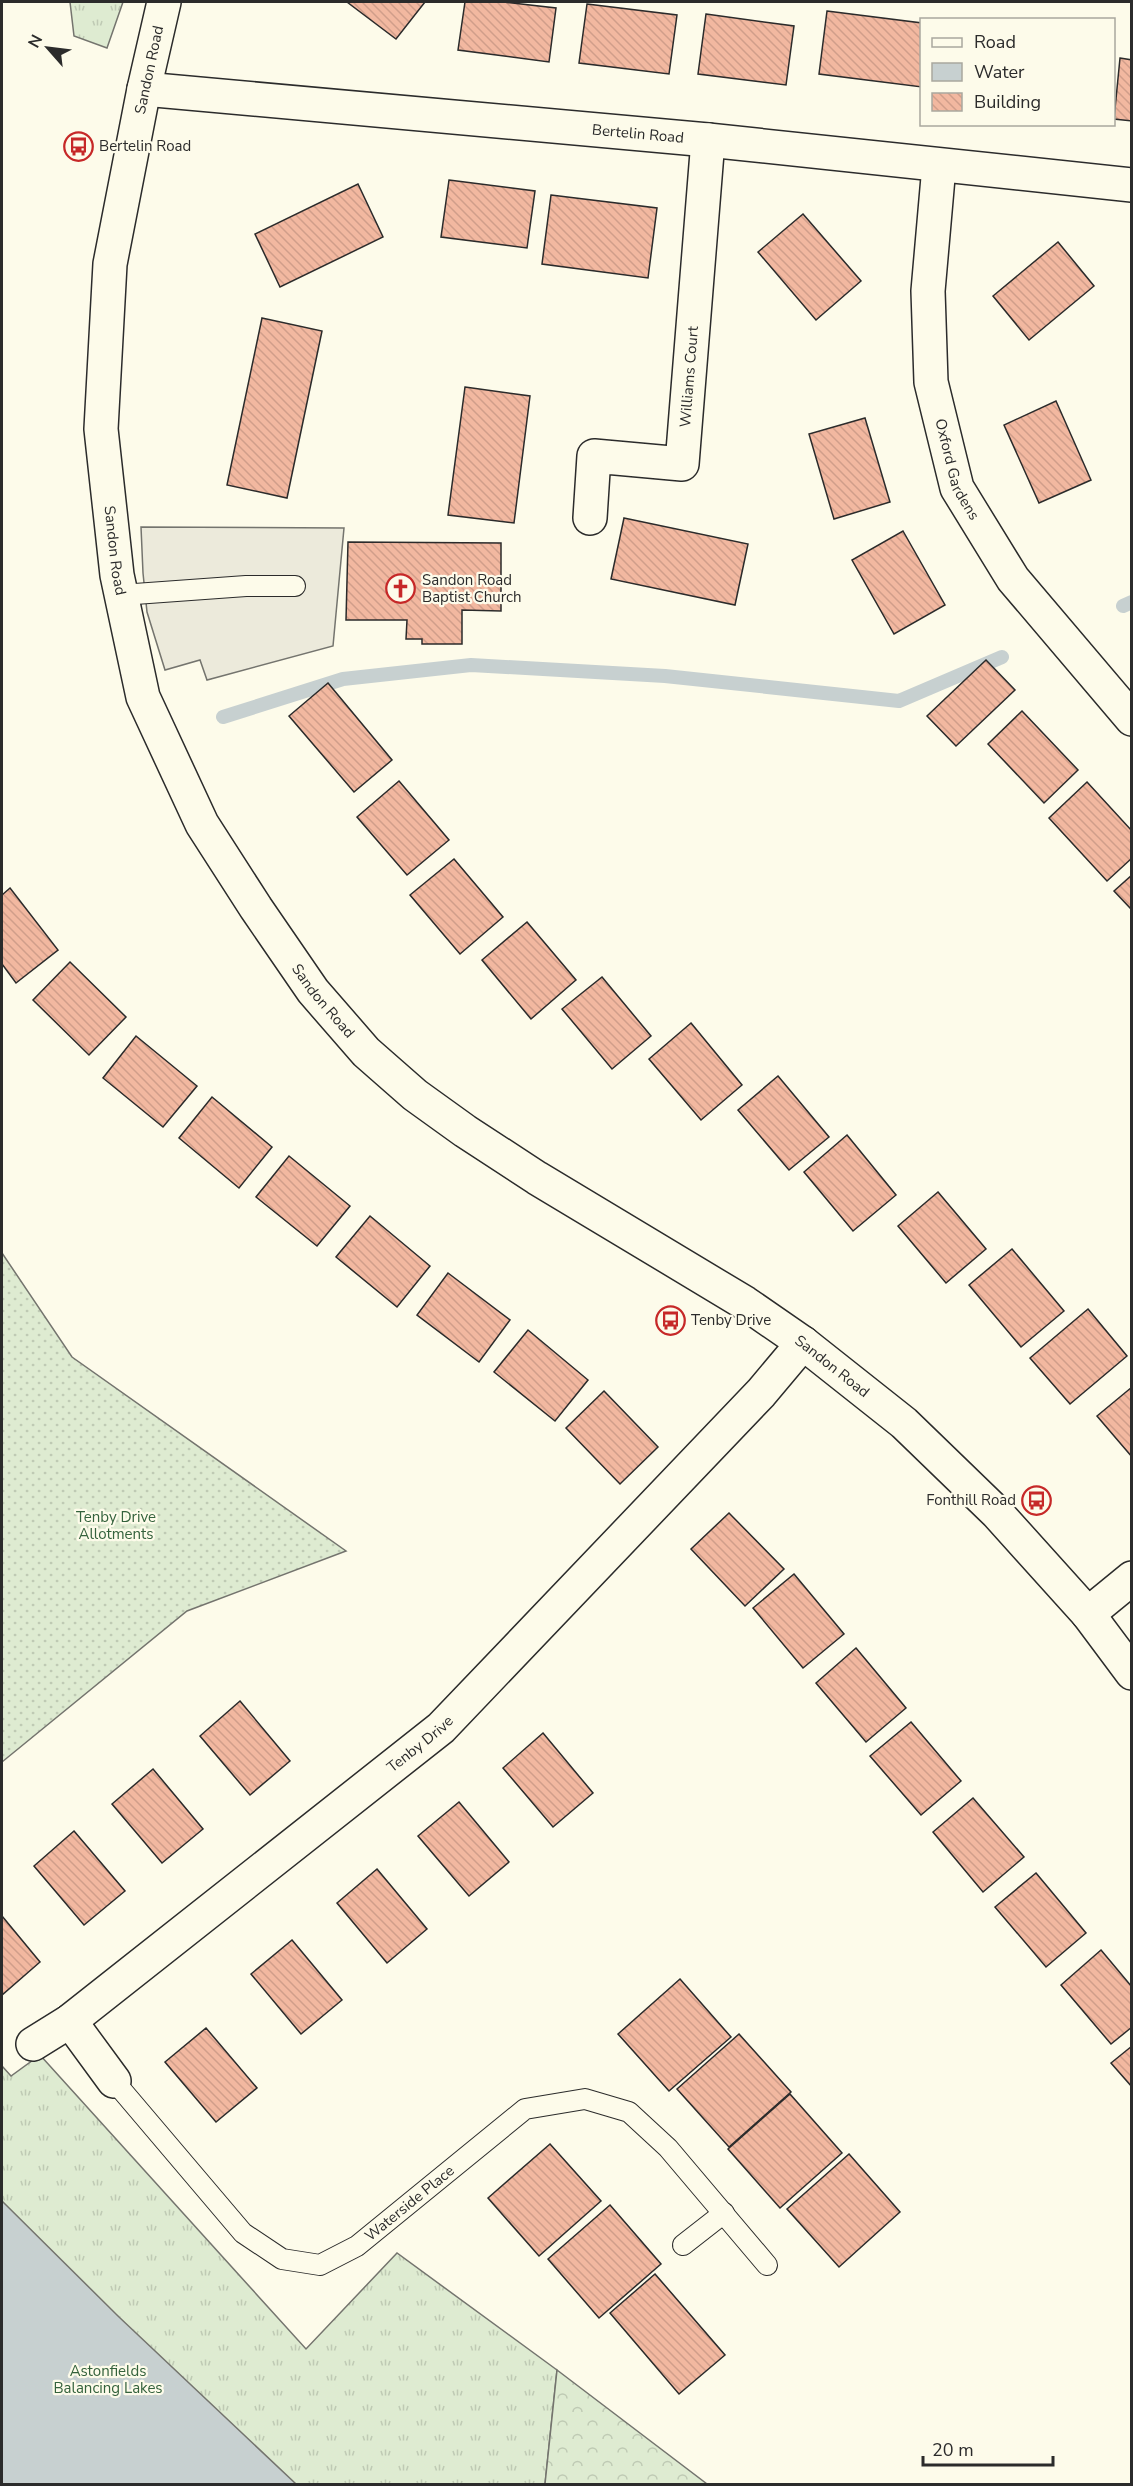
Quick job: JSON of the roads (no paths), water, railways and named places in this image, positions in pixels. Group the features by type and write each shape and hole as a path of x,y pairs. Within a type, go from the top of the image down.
{"street":[{"name":"Sandon Road","path":"164,2 144,89 110,264 100,429 117,575 143,697 202,824 256,908 314,991 366,1052 415,1095 465,1131 537,1178 745,1303 803,1343 904,1423 997,1513 1088,1614 1131,1673"},
{"name":"Bertelin Road","path":"144,89 708,140 939,166 1131,184"},
{"name":"Williams Court","path":"590,518 594,456 682,464 708,140"},
{"name":"Oxford Gardens","path":"939,166 928,291 931,382 957,488 1013,579 1131,719"},
{"name":"Tenby Drive","path":"33,2044 70,2021 441,1728 761,1393 803,1343"},
{"path":"1088,1614 1131,1578"},
{"path":"70,2021 114,2081"}],"lane":[{"path":"121,595 246,586 295,586"},
{"name":"Waterside Place","path":"114,2081 243,2233 282,2259 320,2265 357,2246 525,2109 585,2099 629,2112 668,2148 767,2265"},
{"path":"683,2245 724,2213"}],"water":[{"name":"Astonfields Balancing Lakes","path":"2,2201 119,2317 296,2484 2,2484"}],"waterway":[{"path":"1123,606 1132,602"},
{"path":"223,717 343,679 471,665 665,676 899,701 1002,657"}],"place":[{"name":"Bertelin Road","path":"78,146"},
{"name":"Sandon Road Baptist Church","path":"401,589"},
{"name":"Tenby Drive","path":"670,1320"},
{"name":"Fonthill Road","path":"1037,1500"}],"park label":[{"name":"Tenby Drive Allotments","path":"116,1526"}]}
